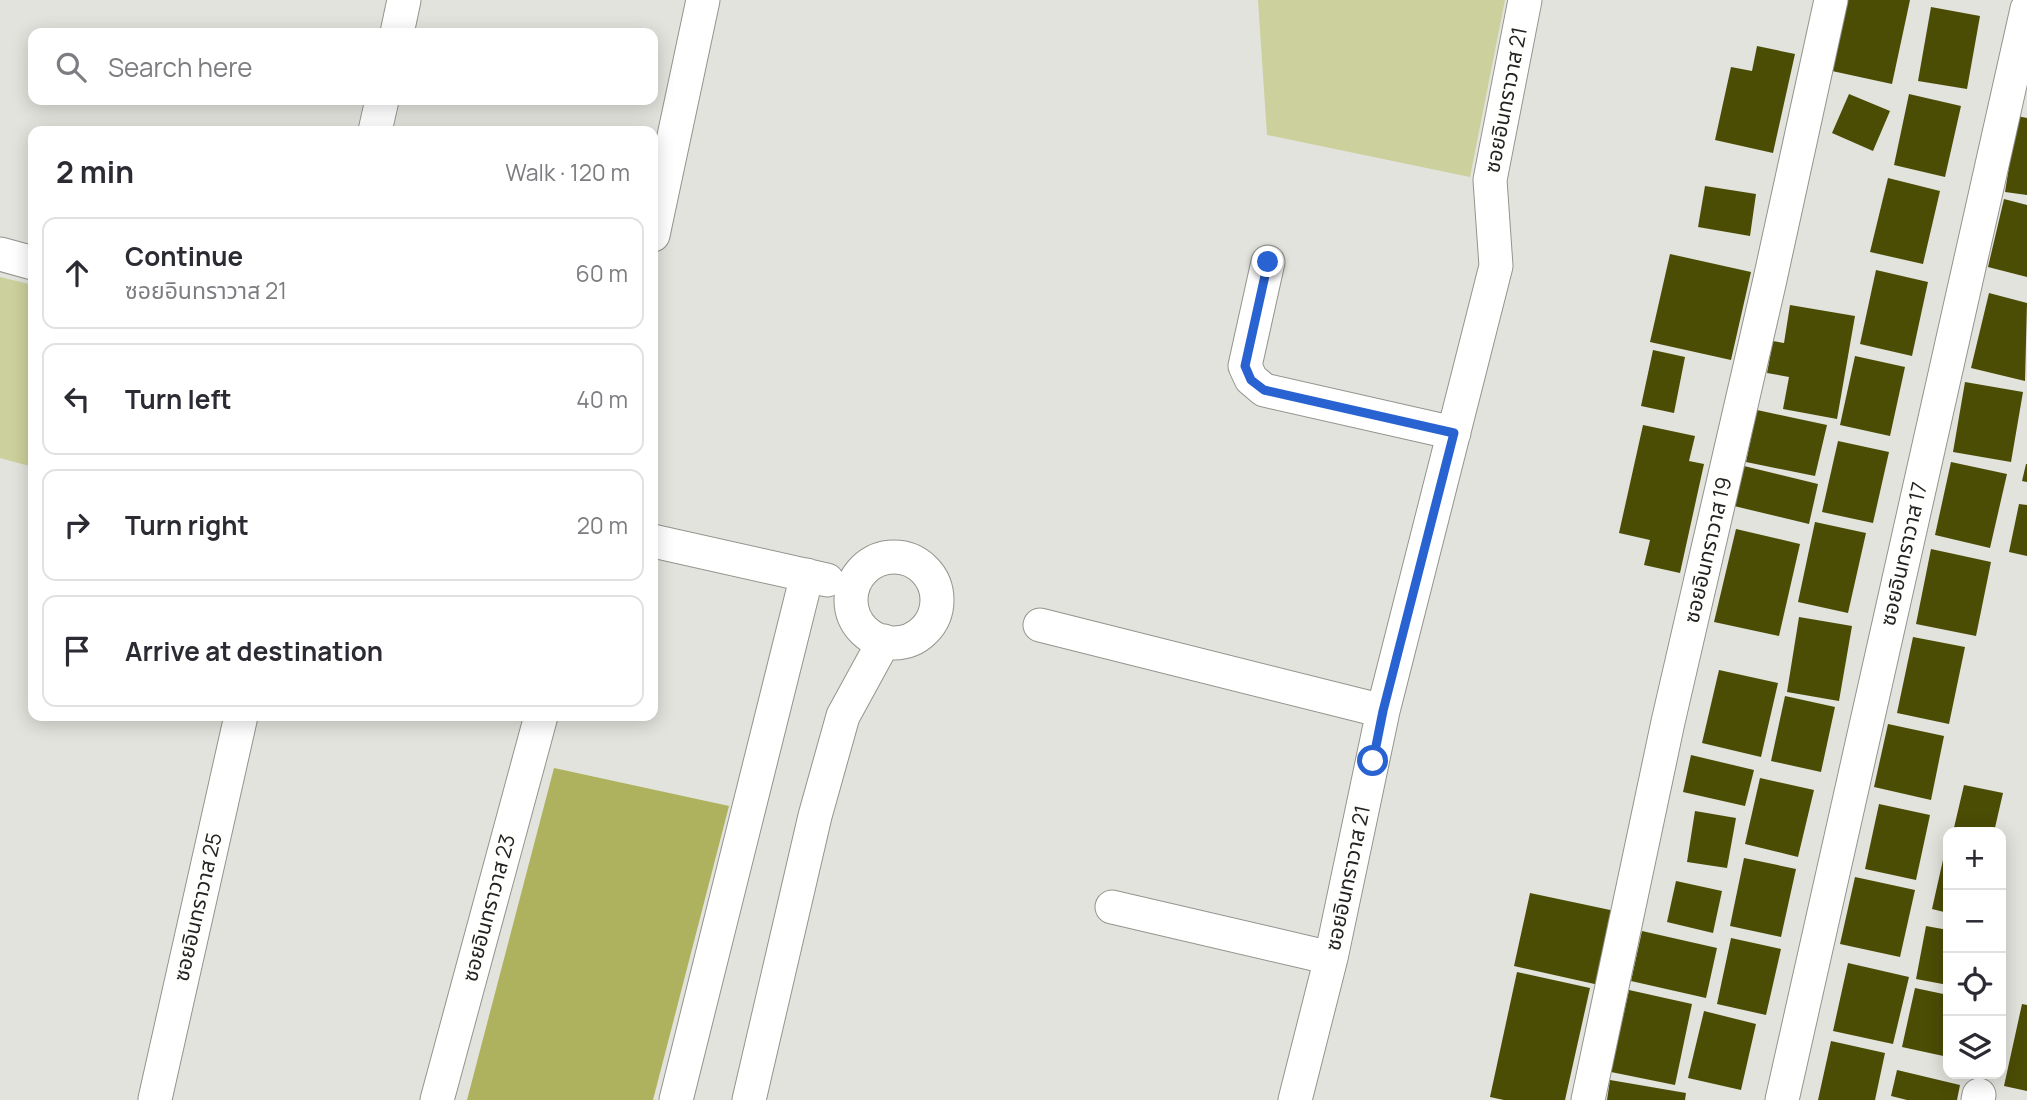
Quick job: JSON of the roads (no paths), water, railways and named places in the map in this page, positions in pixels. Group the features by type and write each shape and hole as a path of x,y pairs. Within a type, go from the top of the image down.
{"street":[{"path":"398,28 404,0"},
{"path":"658,212 703,0"},
{"name":"ซอยอินทราวาส 21","path":"1295,1100 1331,958 1383,711 1496,266 1490,180 1525,0"},
{"name":"ซอยอินทราวาส 19","path":"1588,1100 1668,722 1831,0"},
{"name":"ซอยอินทราวาส 17","path":"1782,1100 2027,9"},
{"path":"376,126 381,105"},
{"path":"0,254 28,262"},
{"path":"1268,262 1245,366 1251,380 1264,390 1454,433"},
{"path":"658,542 853,586"},
{"path":"897,556 912,560 923,567 937,592 933,620 924,631 912,639 898,643 870,636 853,614 853,586 870,563 897,556"},
{"path":"676,1100 807,575"},
{"path":"1040,625 1383,711"},
{"path":"749,1100 815,816 844,716 884,641"},
{"name":"ซอยอินทราวาส 25","path":"155,1099 240,721"},
{"name":"ซอยอินทราวาส 23","path":"437,1100 540,721"},
{"path":"1112,907 1331,958"}]}
